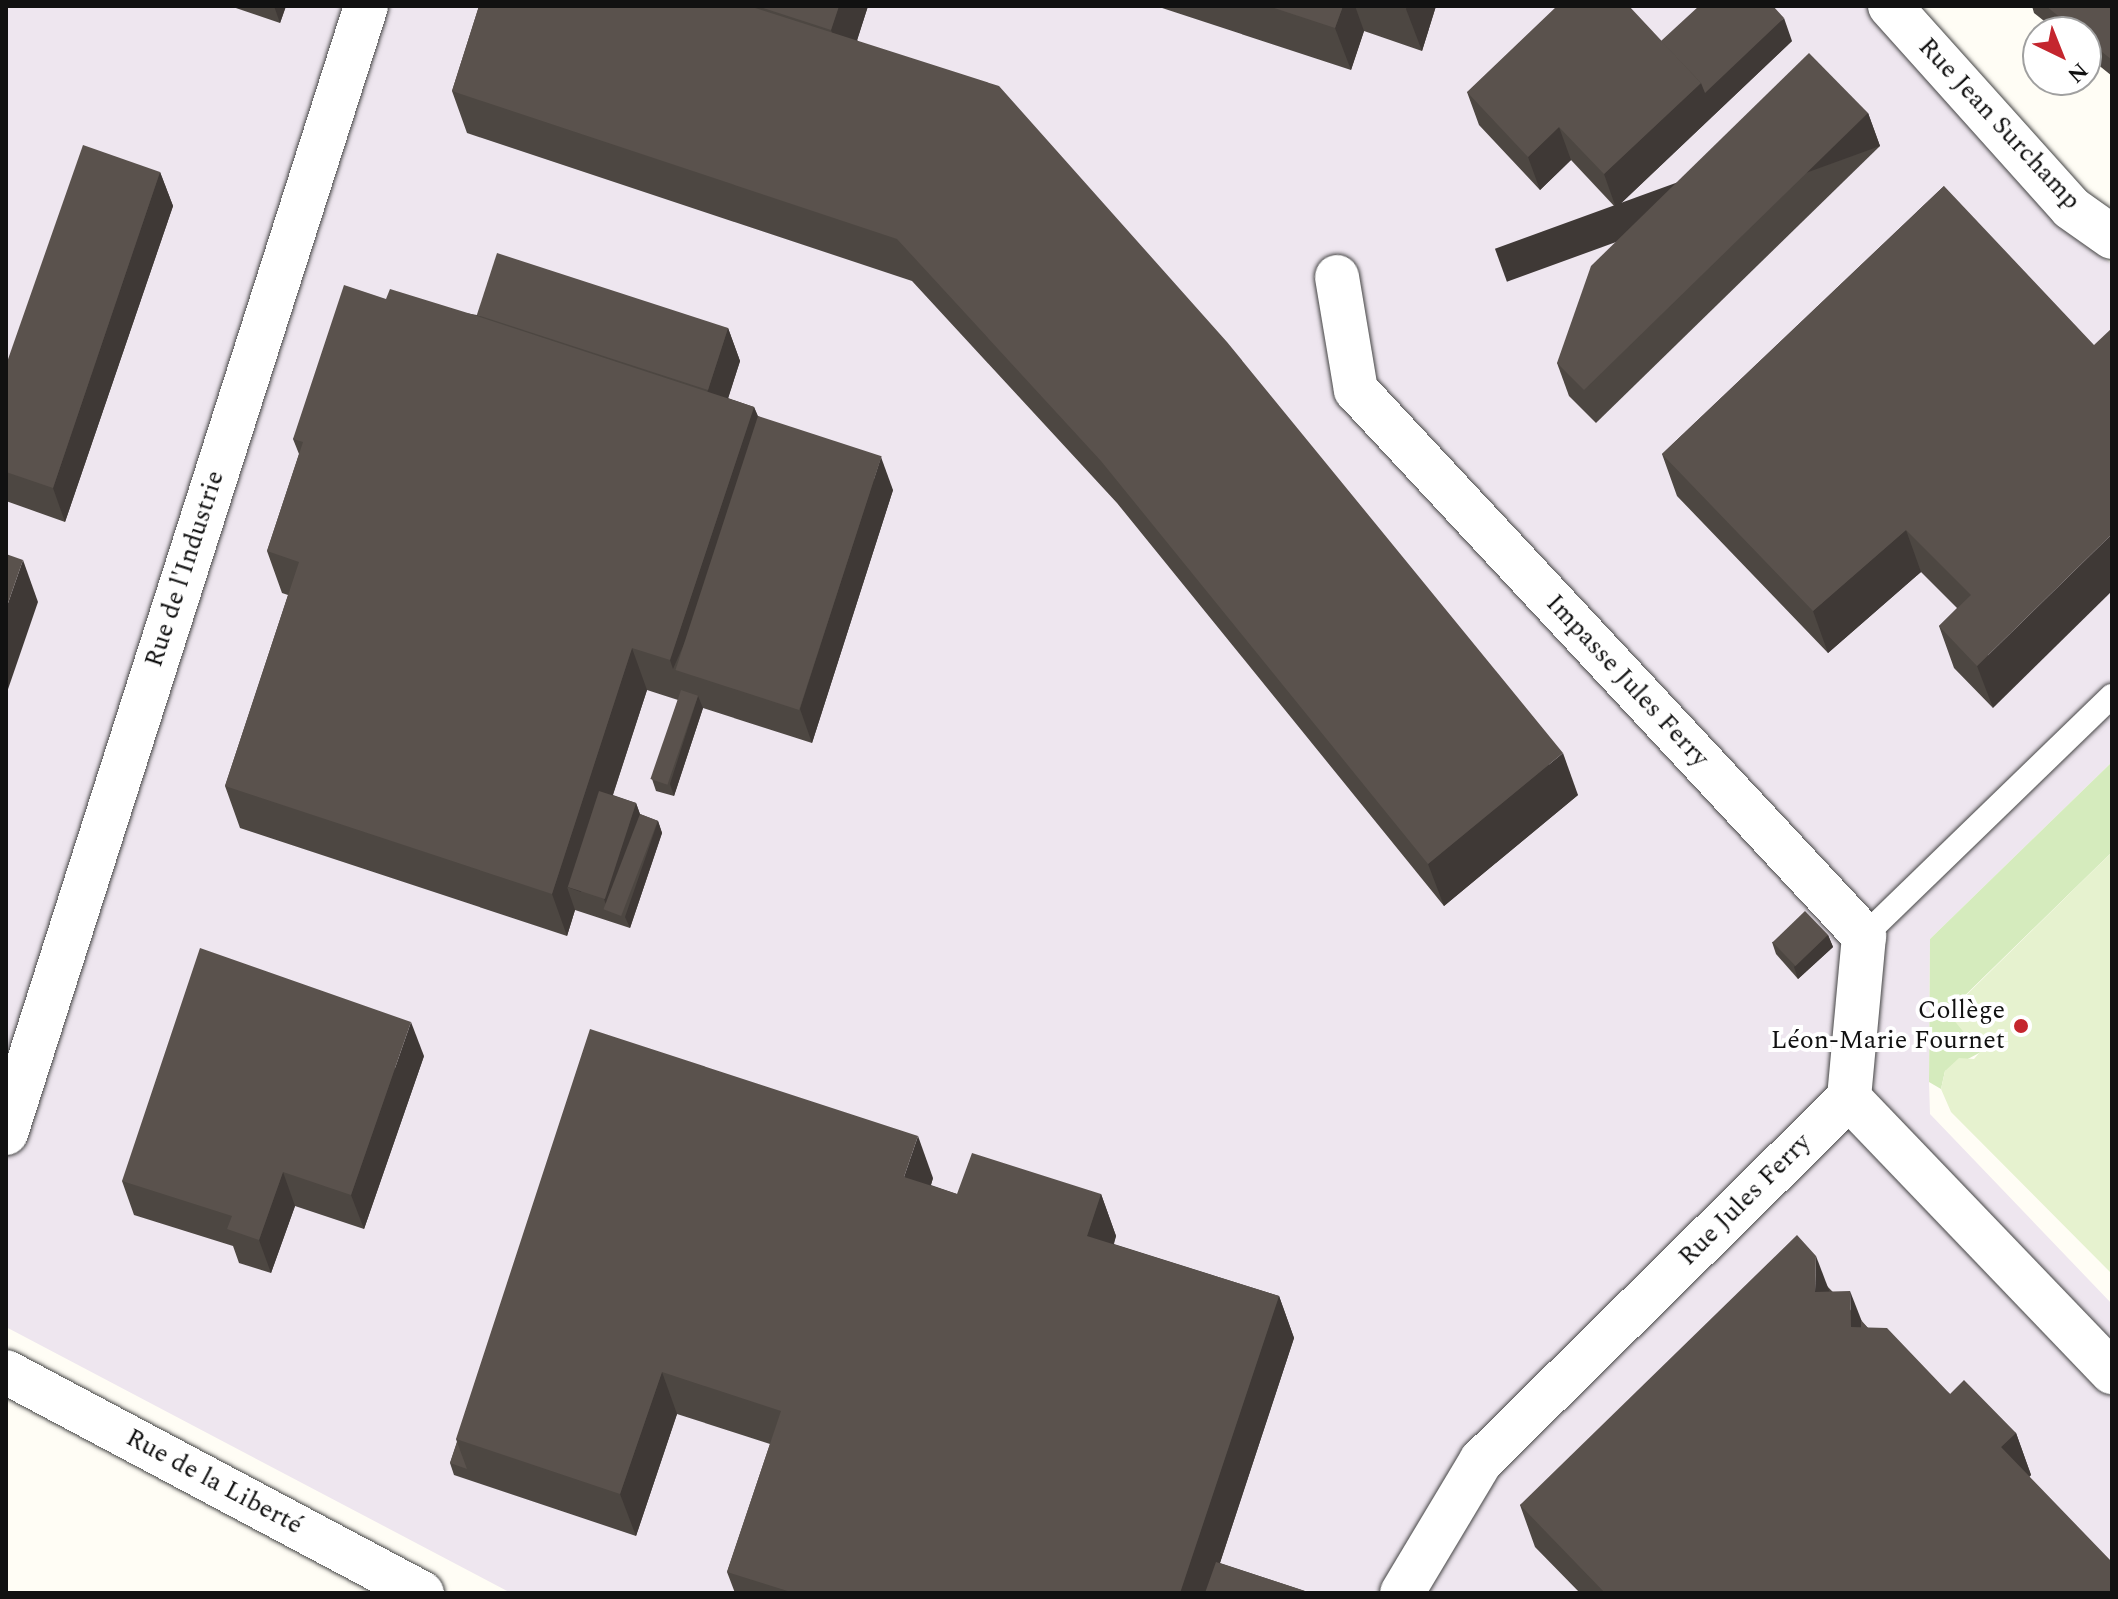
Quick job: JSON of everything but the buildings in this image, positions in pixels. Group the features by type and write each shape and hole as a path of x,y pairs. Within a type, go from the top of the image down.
{"street":[{"name":"Rue de l'Industrie","path":"6,1133 366,6"},
{"name":"Rue Jean Surchamp","path":"1890,6 2071,208 2112,237"},
{"name":"Impasse Jules Ferry","path":"1337,277 1356,390 1864,936"},
{"path":"1864,936 1849,1098 2112,1372"},
{"name":"Rue Jules Ferry","path":"1402,1593 1481,1461 1849,1098"},
{"name":"Rue de la Liberté","path":"6,1372 422,1593"}],"lane":[{"path":"1864,936 2112,696"}],"shaded area":[{"path":"6,6 1879,6 2062,229 2112,264 2112,762 1930,939 1929,1082 1930,1114 2112,1304 2112,1593 511,1593 6,1327"}],"green space":[{"path":"2112,762 2112,852 1948,1012 1981,1052 1945,1071 1941,1089 1929,1082 1930,939"},
{"name":"Collège Léon-Marie Fournet","path":"2112,852 2112,1274 1951,1112 1941,1089 1945,1071 1959,1058 1974,1059 1980,1052 1948,1013"}],"place":[{"name":"Collège Léon-Marie Fournet","path":"2021,1026"}]}
